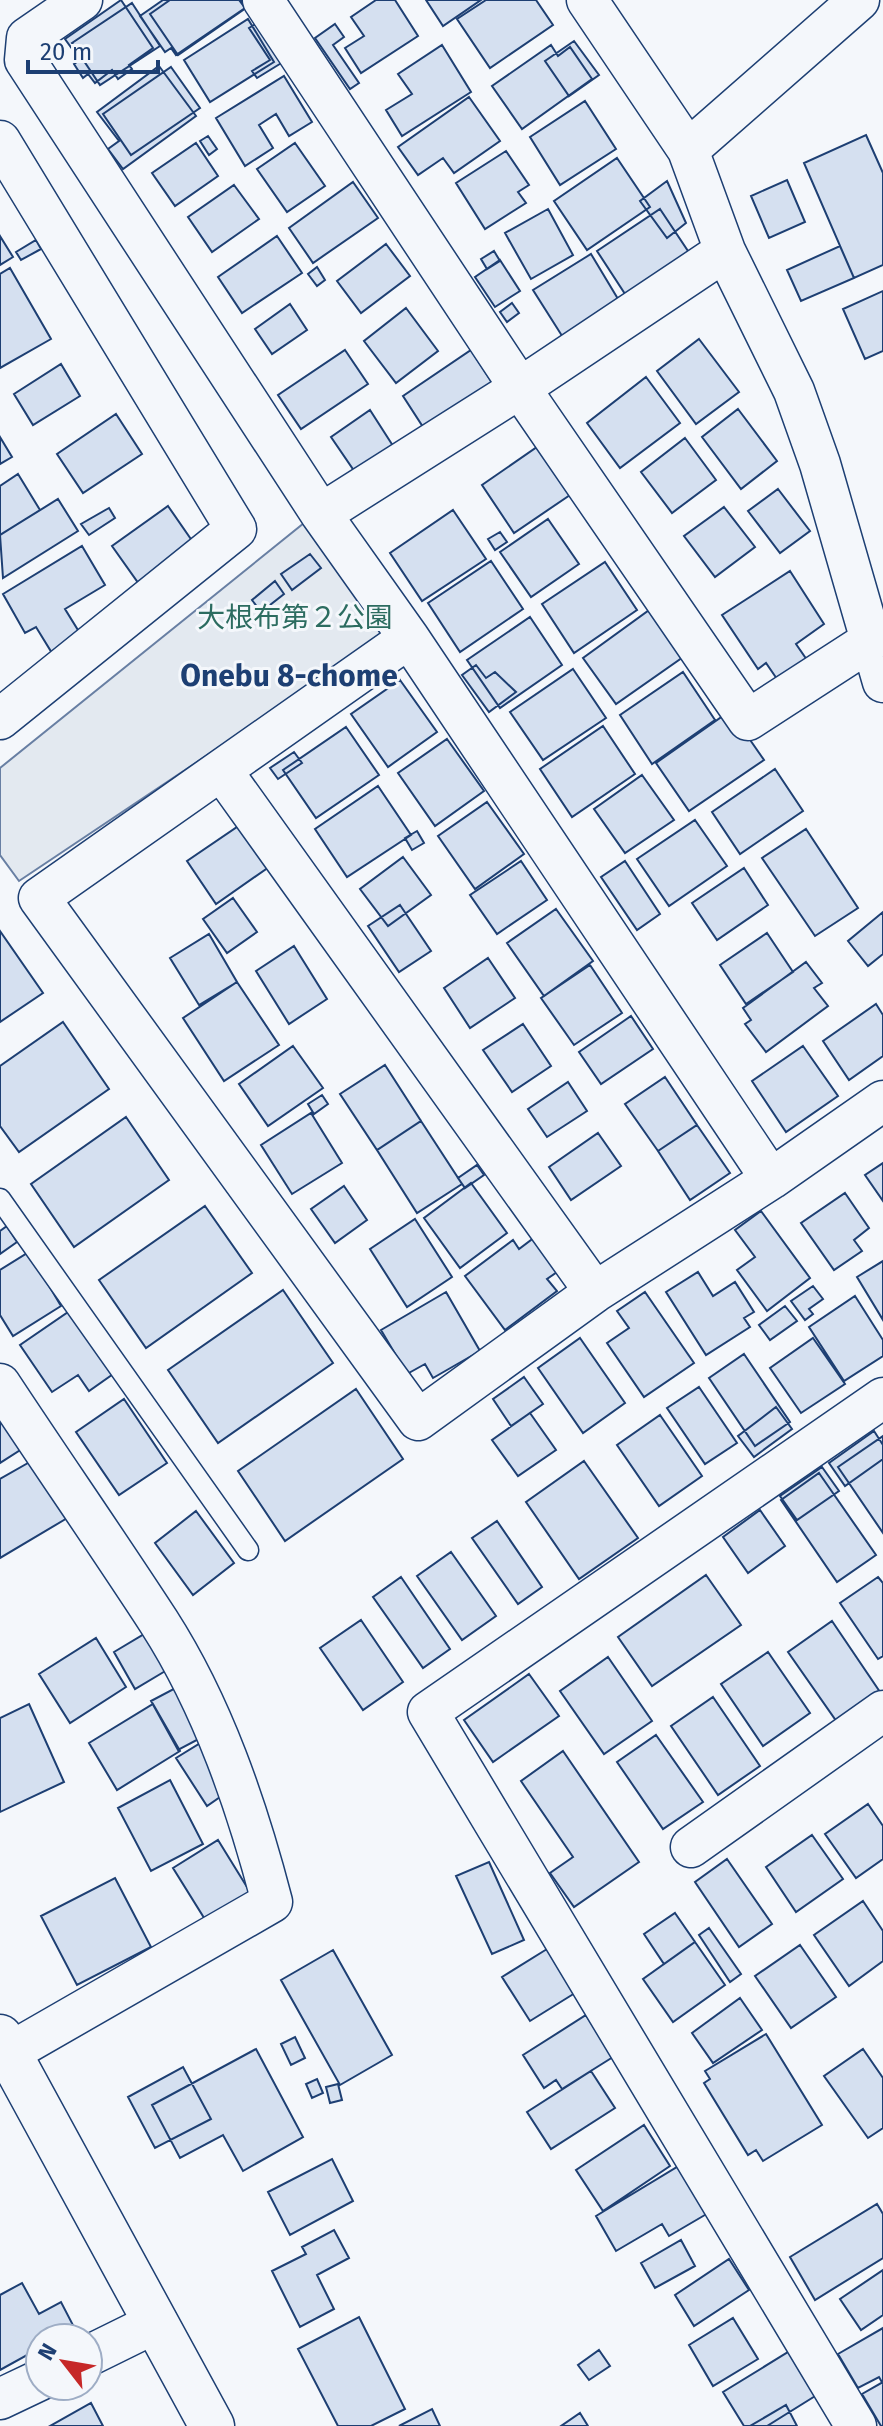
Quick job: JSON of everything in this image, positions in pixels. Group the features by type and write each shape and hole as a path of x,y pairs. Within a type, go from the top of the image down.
{"street":[{"path":"82,0 27,38 25,60 321,514 409,638 771,1179"},
{"path":"263,0 520,388 748,720 870,641"},
{"path":"587,0 688,150 725,251 794,391 820,464 883,682"},
{"path":"688,150 859,0"},
{"path":"0,141 236,529 6,699"},
{"path":"321,514 520,388 725,251"},
{"path":"409,638 39,898 418,1420 595,1292 771,1179 883,1101"},
{"path":"222,771 595,1292"},
{"path":"0,1384 158,1620 197,1695 251,1823 272,1902 4,2045 212,2426"},
{"path":"856,2426 428,1712 883,1398"},
{"path":"691,1847 883,1711"},
{"path":"104,2348 157,2322"},
{"path":"0,2399 24,2388"}],"lane":[{"path":"0,1199 248,1550"}],"green space":[{"name":"大根布第２公園","path":"309,519 387,635 19,881 0,855 0,768"}],"building":[{"path":"121,0 153,48 129,65 132,69 118,79 112,70 95,83 88,74 83,78 74,64 80,60 65,39"},
{"path":"163,0 239,0 245,8 176,55 171,48 165,52 140,16"},
{"path":"170,0 241,0 246,8 178,55 150,14"},
{"path":"376,0 395,0 418,36 361,73 345,48 364,36 351,17"},
{"path":"426,0 481,0 443,26"},
{"path":"486,0 536,0 553,25 490,68 457,19"},
{"path":"132,3 160,46 100,85 72,43"},
{"path":"248,19 274,62 210,102 184,60"},
{"path":"259,22 283,62 257,78 252,71 270,60 249,28"},
{"path":"335,24 344,37 333,45 359,83 350,89 315,38"},
{"path":"574,41 599,75 569,96 545,61"},
{"path":"442,45 471,92 402,136 386,110 412,94 398,74"},
{"path":"551,45 558,56 570,47 592,79 522,129 492,86"},
{"path":"159,66 196,116 123,169 108,149 119,141 97,112"},
{"path":"171,67 200,108 131,155 103,114"},
{"path":"284,76 312,122 289,136 276,114 259,125 273,148 245,166 216,118"},
{"path":"469,97 500,141 454,173 443,158 418,175 398,147"},
{"path":"585,101 616,149 560,185 530,137"},
{"path":"866,135 883,173 883,265 854,278 804,163"},
{"path":"208,136 217,149 209,155 200,141"},
{"path":"196,143 218,176 175,206 152,173"},
{"path":"295,143 325,186 287,212 257,169"},
{"path":"506,151 529,185 518,192 526,203 485,229 456,183"},
{"path":"617,158 650,207 587,250 554,201"},
{"path":"787,180 805,222 769,238 751,196"},
{"path":"667,181 686,223 667,238 640,201"},
{"path":"353,182 378,218 313,263 289,228"},
{"path":"234,185 259,219 212,252 188,217"},
{"path":"548,209 573,255 531,279 505,233"},
{"path":"660,209 692,257 629,300 597,251"},
{"path":"0,236 13,257 0,265"},
{"path":"277,236 302,273 242,313 218,277"},
{"path":"36,240 41,249 21,260 16,252"},
{"path":"386,244 410,276 361,313 337,281"},
{"path":"840,246 854,278 801,301 787,270"},
{"path":"494,251 500,261 487,269 481,259"},
{"path":"591,254 621,304 564,339 533,290"},
{"path":"500,260 520,291 495,307 475,277"},
{"path":"317,267 325,280 317,286 308,274"},
{"path":"10,268 51,339 0,368 0,274"},
{"path":"883,291 883,351 865,359 843,309"},
{"path":"512,303 519,313 507,322 500,312"},
{"path":"290,304 307,330 272,354 255,329"},
{"path":"406,308 438,351 396,383 364,341"},
{"path":"699,339 739,392 696,424 657,371"},
{"path":"345,350 368,384 301,429 278,395"},
{"path":"471,350 493,384 425,430 403,396"},
{"path":"61,364 80,396 33,425 14,394"},
{"path":"646,377 680,423 620,468 587,423"},
{"path":"738,409 777,461 741,489 702,437"},
{"path":"370,410 395,449 357,475 331,437"},
{"path":"116,414 142,454 83,493 57,454"},
{"path":"0,437 12,457 0,464"},
{"path":"685,438 716,480 672,513 641,472"},
{"path":"537,447 570,495 514,533 482,485"},
{"path":"18,474 40,510 0,535 0,486"},
{"path":"778,489 810,531 780,553 748,511"},
{"path":"58,499 78,531 3,578 0,535"},
{"path":"168,506 195,545 139,584 112,546"},
{"path":"724,507 755,547 715,577 684,536"},
{"path":"109,508 115,518 89,535 81,524"},
{"path":"453,510 486,559 422,601 390,553"},
{"path":"548,519 579,564 531,597 500,552"},
{"path":"500,532 507,542 495,550 488,539"},
{"path":"82,546 105,585 65,609 81,635 52,653 36,627 25,633 3,594"},
{"path":"310,554 321,568 292,590 281,574"},
{"path":"491,561 523,609 460,652 428,603"},
{"path":"605,562 637,610 574,653 542,604"},
{"path":"790,571 824,624 796,644 807,660 777,679 766,663 758,669 722,615"},
{"path":"275,581 284,594 261,612 252,600"},
{"path":"652,608 686,655 616,704 583,658"},
{"path":"530,617 562,665 500,708 467,660"},
{"path":"476,665 486,678 495,672 516,692 489,712 462,675"},
{"path":"573,669 606,718 543,760 510,712"},
{"path":"683,672 715,720 652,764 620,715"},
{"path":"400,680 437,732 388,767 351,714"},
{"path":"730,711 764,760 689,811 656,763"},
{"path":"603,726 635,774 572,817 540,769"},
{"path":"346,727 379,775 316,818 283,770"},
{"path":"447,739 484,791 435,826 398,773"},
{"path":"294,752 302,763 278,779 270,768"},
{"path":"775,769 803,811 740,854 712,812"},
{"path":"642,775 674,820 625,853 594,809"},
{"path":"378,786 411,835 347,877 315,829"},
{"path":"487,802 524,854 475,889 438,836"},
{"path":"695,820 727,866 669,906 637,859"},
{"path":"240,825 269,867 216,904 187,861"},
{"path":"806,829 858,908 815,936 762,858"},
{"path":"417,831 424,843 412,850 405,838"},
{"path":"403,857 431,895 388,926 360,889"},
{"path":"521,861 547,900 497,934 470,895"},
{"path":"625,861 660,914 637,930 601,877"},
{"path":"744,868 768,905 717,940 692,903"},
{"path":"233,898 257,932 227,953 203,919"},
{"path":"400,905 431,951 399,972 368,926"},
{"path":"556,909 593,961 544,996 507,943"},
{"path":"883,912 883,954 868,966 848,941"},
{"path":"0,931 43,993 0,1022"},
{"path":"767,933 793,972 746,1004 720,965"},
{"path":"209,934 237,982 199,1005 170,958"},
{"path":"294,946 327,999 289,1024 256,971"},
{"path":"488,958 515,998 470,1028 444,988"},
{"path":"806,962 822,983 814,988 828,1006 766,1052 745,1024 751,1020 743,1008"},
{"path":"590,965 622,1013 574,1045 541,998"},
{"path":"237,982 279,1045 224,1081 183,1018"},
{"path":"876,1004 883,1015 883,1056 849,1080 823,1041"},
{"path":"631,1016 653,1049 601,1084 579,1052"},
{"path":"63,1022 109,1089 19,1152 0,1126 0,1066"},
{"path":"523,1024 551,1066 512,1092 483,1050"},
{"path":"293,1046 323,1088 268,1126 239,1084"},
{"path":"803,1046 838,1096 786,1132 752,1081"},
{"path":"385,1065 421,1121 377,1150 340,1094"},
{"path":"665,1077 697,1125 658,1151 625,1104"},
{"path":"568,1082 587,1111 547,1137 528,1109"},
{"path":"322,1095 328,1104 314,1114 308,1104"},
{"path":"311,1113 342,1163 292,1194 261,1145"},
{"path":"126,1117 169,1180 74,1247 31,1184"},
{"path":"421,1121 462,1184 417,1213 377,1150"},
{"path":"697,1125 730,1173 690,1200 658,1151"},
{"path":"598,1133 621,1166 571,1200 549,1167"},
{"path":"883,1163 883,1201 865,1175"},
{"path":"477,1165 484,1175 465,1188 458,1178"},
{"path":"471,1183 507,1233 460,1268 424,1218"},
{"path":"344,1186 367,1220 335,1243 311,1209"},
{"path":"845,1193 869,1228 854,1240 862,1251 834,1270 801,1223"},
{"path":"205,1206 252,1273 146,1348 99,1280"},
{"path":"761,1211 810,1278 767,1311 737,1270 755,1257 735,1230"},
{"path":"415,1219 452,1277 407,1307 370,1249"},
{"path":"7,1226 17,1242 0,1254 0,1231"},
{"path":"539,1234 563,1268 547,1279 557,1291 505,1330 465,1276 513,1240 519,1249"},
{"path":"29,1252 61,1306 13,1336 0,1315 0,1270"},
{"path":"883,1261 883,1320 857,1277"},
{"path":"698,1272 713,1296 735,1282 754,1312 744,1318 750,1327 706,1355 666,1292"},
{"path":"813,1286 823,1299 809,1309 813,1314 805,1320 791,1301"},
{"path":"283,1290 333,1363 218,1443 168,1370"},
{"path":"446,1292 480,1351 433,1378 425,1364 407,1374 381,1330"},
{"path":"645,1292 694,1363 644,1397 607,1343 629,1328 617,1311"},
{"path":"855,1296 883,1340 883,1356 844,1381 809,1327"},
{"path":"785,1306 797,1321 770,1340 759,1325"},
{"path":"74,1308 116,1372 89,1391 78,1375 52,1392 20,1345"},
{"path":"580,1338 625,1403 583,1433 538,1368"},
{"path":"813,1338 845,1384 801,1413 770,1368"},
{"path":"744,1354 790,1422 755,1446 709,1378"},
{"path":"524,1377 543,1404 511,1426 493,1399"},
{"path":"699,1387 737,1443 705,1464 667,1408"},
{"path":"356,1389 403,1459 285,1541 238,1471"},
{"path":"124,1399 167,1463 119,1495 76,1432"},
{"path":"776,1407 792,1429 754,1457 738,1436"},
{"path":"0,1409 25,1447 0,1463"},
{"path":"530,1413 556,1450 518,1476 492,1440"},
{"path":"660,1415 702,1476 659,1506 617,1445"},
{"path":"874,1431 883,1445 883,1459 845,1486 829,1463"},
{"path":"883,1436 883,1533 838,1467"},
{"path":"35,1459 69,1517 0,1558 0,1479"},
{"path":"584,1461 638,1538 579,1579 526,1502"},
{"path":"822,1467 839,1491 797,1520 780,1496"},
{"path":"819,1473 876,1555 837,1582 781,1500"},
{"path":"760,1510 785,1546 748,1573 723,1537"},
{"path":"196,1511 234,1563 193,1595 155,1543"},
{"path":"497,1521 542,1587 518,1604 472,1538"},
{"path":"451,1552 496,1616 462,1640 417,1576"},
{"path":"706,1575 741,1625 652,1686 618,1637"},
{"path":"401,1577 450,1649 423,1668 373,1597"},
{"path":"878,1577 883,1583 883,1656 878,1659 840,1603"},
{"path":"361,1620 403,1682 363,1710 320,1648"},
{"path":"832,1621 880,1692 837,1722 788,1652"},
{"path":"146,1633 167,1670 135,1689 114,1652"},
{"path":"96,1638 126,1687 70,1723 39,1674"},
{"path":"768,1652 810,1713 763,1746 721,1684"},
{"path":"608,1657 652,1721 604,1754 560,1691"},
{"path":"529,1674 559,1716 493,1762 464,1720"},
{"path":"183,1684 210,1733 178,1750 151,1701"},
{"path":"713,1697 760,1766 718,1795 671,1726"},
{"path":"29,1704 64,1782 0,1812 0,1718"},
{"path":"153,1704 180,1751 117,1790 89,1743"},
{"path":"656,1735 703,1802 663,1829 617,1762"},
{"path":"207,1739 233,1788 207,1806 176,1758"},
{"path":"563,1751 639,1862 574,1907 550,1873 573,1857 521,1781"},
{"path":"170,1780 203,1844 151,1871 118,1808"},
{"path":"868,1804 883,1826 883,1859 856,1878 825,1834"},
{"path":"812,1835 843,1879 796,1912 766,1867"},
{"path":"218,1840 255,1900 211,1929 173,1868"},
{"path":"727,1859 772,1924 739,1947 695,1882"},
{"path":"489,1862 524,1940 492,1954 456,1876"},
{"path":"115,1878 151,1947 77,1985 41,1916"},
{"path":"863,1901 883,1931 883,1961 849,1986 814,1935"},
{"path":"675,1913 695,1942 664,1964 644,1934"},
{"path":"709,1928 741,1974 730,1982 699,1935"},
{"path":"695,1942 725,1985 673,2022 643,1979"},
{"path":"800,1945 836,1997 791,2028 755,1976"},
{"path":"547,1949 575,1993 530,2021 502,1977"},
{"path":"333,1950 392,2055 340,2085 281,1980"},
{"path":"740,1998 762,2030 713,2063 692,2033"},
{"path":"586,2015 613,2057 562,2089 556,2080 544,2088 523,2055"},
{"path":"766,2034 822,2125 763,2161 756,2150 748,2155 704,2083 710,2079 705,2071"},
{"path":"295,2037 305,2058 291,2065 281,2044"},
{"path":"256,2049 303,2137 243,2171 223,2135 180,2158 152,2105"},
{"path":"863,2049 883,2078 883,2128 868,2138 824,2076"},
{"path":"183,2067 211,2119 155,2148 128,2097"},
{"path":"591,2071 615,2108 551,2149 527,2112"},
{"path":"317,2079 323,2093 312,2098 306,2084"},
{"path":"338,2084 342,2100 330,2103 326,2087"},
{"path":"644,2125 670,2166 603,2211 576,2170"},
{"path":"332,2159 353,2201 290,2235 268,2192"},
{"path":"682,2164 710,2212 669,2236 662,2224 616,2251 596,2216"},
{"path":"877,2204 883,2214 883,2258 815,2300 790,2257"},
{"path":"334,2230 349,2258 317,2275 334,2309 300,2327 272,2271 306,2254 302,2247"},
{"path":"681,2240 695,2266 655,2288 641,2263"},
{"path":"729,2259 749,2290 694,2326 675,2295"},
{"path":"883,2270 883,2315 861,2330 840,2299"},
{"path":"22,2283 39,2314 61,2302 71,2322 24,2322 24,2357 0,2370 0,2295"},
{"path":"359,2317 405,2409 371,2426 338,2426 298,2349"},
{"path":"733,2318 758,2359 713,2386 689,2345"},
{"path":"883,2328 883,2384 879,2377 858,2388 838,2354"},
{"path":"793,2349 820,2393 767,2426 744,2426 723,2392"},
{"path":"599,2350 610,2366 589,2380 578,2365"},
{"path":"883,2382 883,2426 881,2426 862,2394"},
{"path":"91,2403 103,2426 50,2426"},
{"path":"786,2405 797,2426 750,2426"},
{"path":"432,2409 440,2426 399,2426"},
{"path":"580,2413 588,2426 561,2426"}],"district":[{"name":"Onebu 8-chome","path":"289,676"}]}
